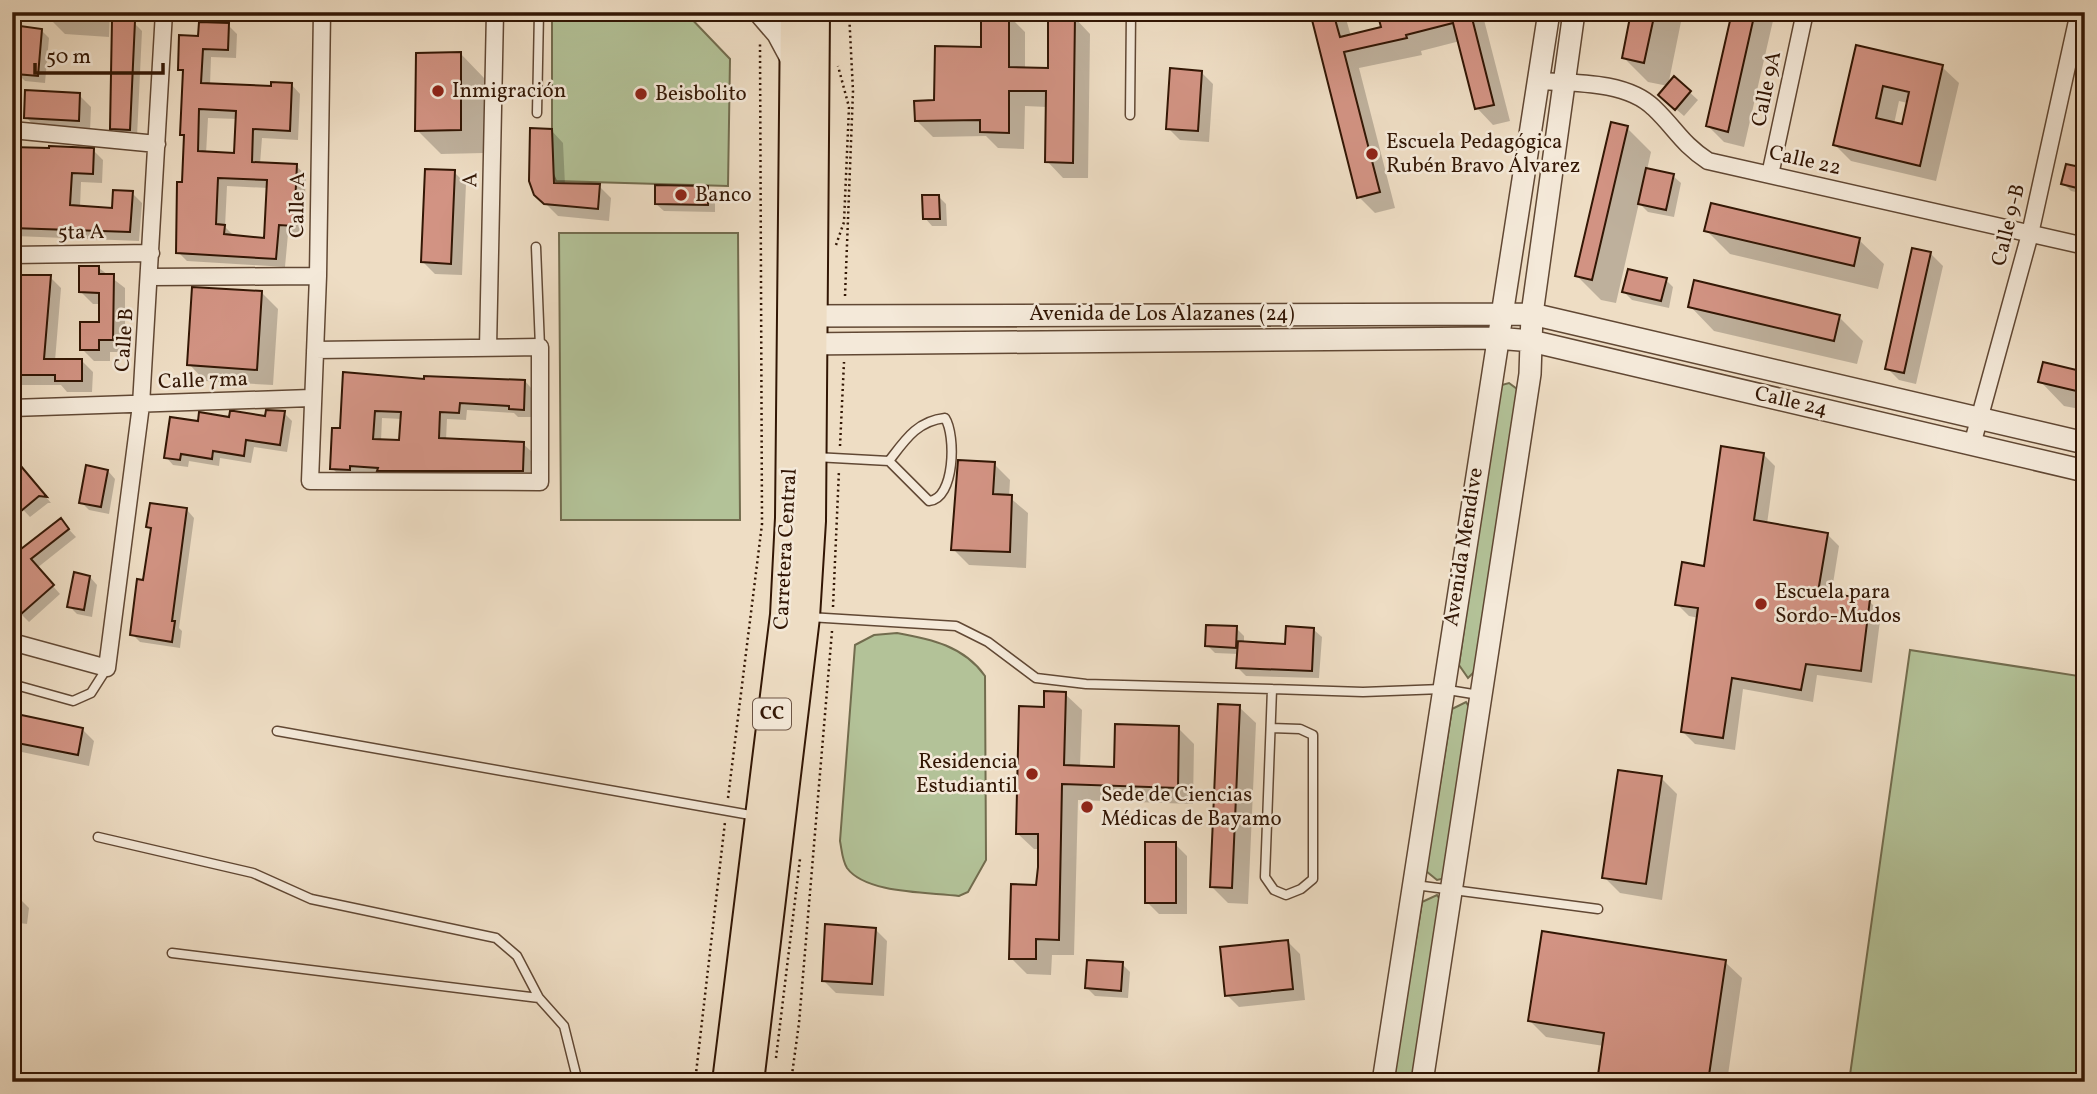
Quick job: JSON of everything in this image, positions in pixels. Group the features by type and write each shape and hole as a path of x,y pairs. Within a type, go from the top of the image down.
{"highway":[{"name":"Carretera Central","path":"795,12 794,63 802,316 790,518 795,616"},
{"name":"Carretera Central","path":"802,316 815,12"},
{"name":"Carretera Central","path":"727,1082 770,817 812,457 802,344"},
{"name":"Carretera Central","path":"749,1082 770,817"}],"street":[{"name":"Calle B","path":"107,668 141,405 164,12"},
{"name":"Calle A","path":"322,12 318,276 311,398 310,481 540,482 540,347"},
{"name":"A","path":"488,348 495,12"},
{"name":"Avenida Mendive","path":"1382,1082 1549,12"},
{"name":"Avenida Mendive","path":"1422,1082 1530,374 1532,314 1567,83 1574,12"},
{"name":"Calle 9A","path":"1770,175 1805,12"},
{"path":"759,13 778,34 794,63"},
{"name":"Calle 9-B","path":"1972,445 2030,234 2080,20"},
{"name":"Calle 22","path":"1539,81 1626,93 1652,105 1684,145 1708,161 2085,246"},
{"path":"12,130 157,144"},
{"name":"5ta A","path":"12,256 151,253"},
{"path":"149,277 318,276"},
{"name":"Avenida de Los Alazanes (24)","path":"802,316 1532,314"},
{"name":"Calle 24","path":"1532,314 2085,443"},
{"name":"Avenida de Los Alazanes (24)","path":"802,344 1496,338"},
{"name":"Calle 24","path":"1496,338 1531,341 2085,471"},
{"path":"315,350 540,347"},
{"name":"Calle 7ma","path":"12,408 311,398"},
{"path":"12,642 107,668"}],"lane":[{"path":"537,113 538,12"},
{"path":"1130,115 1131,12"},
{"path":"536,247 540,347"},
{"path":"812,457 889,461 929,501 936,500 943,494 948,482 951,428 946,418 933,419 914,429 889,461"},
{"path":"795,616 956,626 988,642 1036,678 1086,684 1363,692 1443,690 1480,695"},
{"path":"12,684 73,701 91,693 107,668"},
{"path":"1271,728 1300,729 1313,735 1312,879 1301,889 1286,895 1274,890 1265,877 1272,689"},
{"path":"277,731 726,812 770,817"},
{"path":"98,837 253,873 311,899 496,938 517,956 539,998 564,1026 578,1082"},
{"path":"1413,885 1598,909"},
{"path":"172,953 539,998"}],"path":[{"path":"695,1082 762,524 759,13"}],"green space":[{"name":"Beisbolito","path":"552,12 685,12 730,59 728,186 556,181 552,172"},
{"path":"559,233 738,233 740,520 561,520"},
{"path":"1509,383 1517,389 1482,664 1468,678 1459,665 1498,386"},
{"path":"897,633 934,641 957,651 967,657 985,676 986,860 968,892 959,896 899,890 868,883 856,877 843,859 840,841 855,645 874,635"},
{"path":"1910,650 2085,677 2085,1082 1849,1082"},
{"path":"1466,702 1473,713 1450,877 1437,880 1426,871 1452,709"},
{"path":"1437,895 1444,906 1416,1082 1393,1082 1422,902"}],"building":[{"path":"1310,12 1333,12 1340,37 1381,27 1377,12 1404,12 1405,17 1423,12 1476,12 1477,17 1472,18 1494,105 1475,109 1453,23 1406,35 1407,38 1344,52 1380,192 1357,198"},
{"path":"1631,12 1655,12 1644,63 1622,58"},
{"path":"1732,12 1755,12 1728,132 1706,126"},
{"path":"981,13 1009,14 1009,67 1048,68 1048,15 1075,16 1073,163 1045,162 1046,91 1009,91 1009,133 980,132 980,120 915,121 914,101 934,100 935,46 981,47"},
{"path":"112,20 135,21 130,130 110,129"},
{"path":"199,22 229,23 228,50 203,49 201,83 271,86 271,82 292,83 290,131 253,129 252,162 297,164 294,226 279,225 276,259 176,253 177,182 182,182 184,135 180,135 183,70 178,70 179,35 198,36","holes":["199,109 236,111 234,153 198,151","218,178 267,180 264,238 224,234 225,225 216,224"]},
{"path":"20,26 42,29 38,76 16,74"},
{"path":"1856,45 1943,65 1920,166 1833,145","holes":["1883,86 1909,92 1902,124 1876,118"]},
{"name":"Inmigración","path":"461,52 461,130 415,131 416,53"},
{"path":"1170,68 1202,71 1198,131 1166,129"},
{"path":"1674,76 1691,91 1675,110 1658,95"},
{"path":"25,90 80,93 79,121 24,118"},
{"path":"1611,122 1628,126 1592,280 1575,276"},
{"path":"530,128 552,129 554,183 600,184 598,209 544,204 534,195 529,181"},
{"path":"12,147 94,148 93,174 72,173 70,205 112,208 113,190 133,191 130,232 12,228"},
{"path":"2066,164 2085,168 2085,190 2061,184"},
{"path":"1646,168 1674,174 1666,210 1638,204"},
{"path":"425,169 455,170 451,264 421,262"},
{"name":"Banco","path":"655,185 708,186 708,205 655,204"},
{"path":"922,195 939,195 940,219 923,219"},
{"path":"1711,203 1860,238 1854,266 1704,231"},
{"path":"1912,248 1931,252 1904,373 1885,369"},
{"path":"79,266 99,266 99,274 114,274 113,340 99,340 99,350 80,350 80,322 99,322 99,293 79,292"},
{"path":"1628,269 1667,278 1661,301 1622,292"},
{"path":"12,275 51,275 44,359 82,359 82,381 55,381 55,375 12,375"},
{"path":"1694,280 1840,315 1834,341 1688,307"},
{"path":"192,287 262,291 257,370 187,365"},
{"path":"2043,362 2085,372 2085,393 2038,382"},
{"path":"343,372 424,379 424,376 525,380 524,410 509,409 509,406 460,403 459,413 440,412 439,438 524,442 523,471 377,471 378,468 350,466 350,470 330,469 332,428 340,428","holes":["375,411 401,412 399,440 373,439"]},
{"path":"266,410 285,411 280,445 246,440 244,456 213,451 212,459 181,454 180,460 164,458 170,417 198,421 199,412 229,417 230,411 265,416"},
{"name":"Escuela para Sordo-Mudos","path":"1721,446 1764,453 1754,520 1828,533 1818,592 1870,599 1861,671 1806,664 1801,690 1732,678 1723,738 1681,732 1698,608 1675,605 1682,562 1704,566"},
{"path":"958,460 995,462 993,494 1012,495 1010,552 951,550"},
{"path":"20,465 47,497 39,496 21,511 12,501 12,472"},
{"path":"86,465 108,470 101,507 79,503"},
{"path":"150,503 187,508 172,621 175,621 172,642 130,635 137,579 143,580 151,528 146,527"},
{"path":"61,518 69,529 31,559 54,585 20,615 12,607 12,556"},
{"path":"74,572 90,576 84,610 67,607"},
{"path":"1206,625 1237,626 1236,648 1205,646"},
{"path":"1286,626 1314,628 1312,671 1236,668 1238,641 1285,644"},
{"path":"1044,691 1066,692 1064,765 1114,767 1115,724 1179,726 1178,788 1062,784 1059,940 1036,939 1036,959 1009,959 1011,884 1036,885 1038,867 1038,834 1016,834 1019,706 1044,707"},
{"path":"1218,704 1240,705 1232,888 1210,887"},
{"path":"12,713 83,728 78,755 12,742"},
{"path":"1618,770 1662,776 1646,884 1602,878"},
{"path":"1145,842 1176,842 1176,903 1145,903"},
{"path":"825,924 876,928 872,984 822,981"},
{"path":"1542,931 1726,960 1708,1082 1597,1082 1604,1033 1528,1021"},
{"path":"1288,940 1293,989 1225,996 1220,947"},
{"path":"1087,960 1123,962 1121,991 1085,988"}],"place":[{"name":"Inmigración","path":"438,91"},
{"name":"Beisbolito","path":"641,94"},
{"name":"Escuela Pedagógica Rubén Bravo Álvarez","path":"1372,154"},
{"name":"Banco","path":"681,195"},
{"name":"Escuela para Sordo-Mudos","path":"1761,604"},
{"name":"Residencia Estudiantil","path":"1032,774"},
{"name":"Sede de Ciencias Médicas de Bayamo","path":"1087,807"}]}
